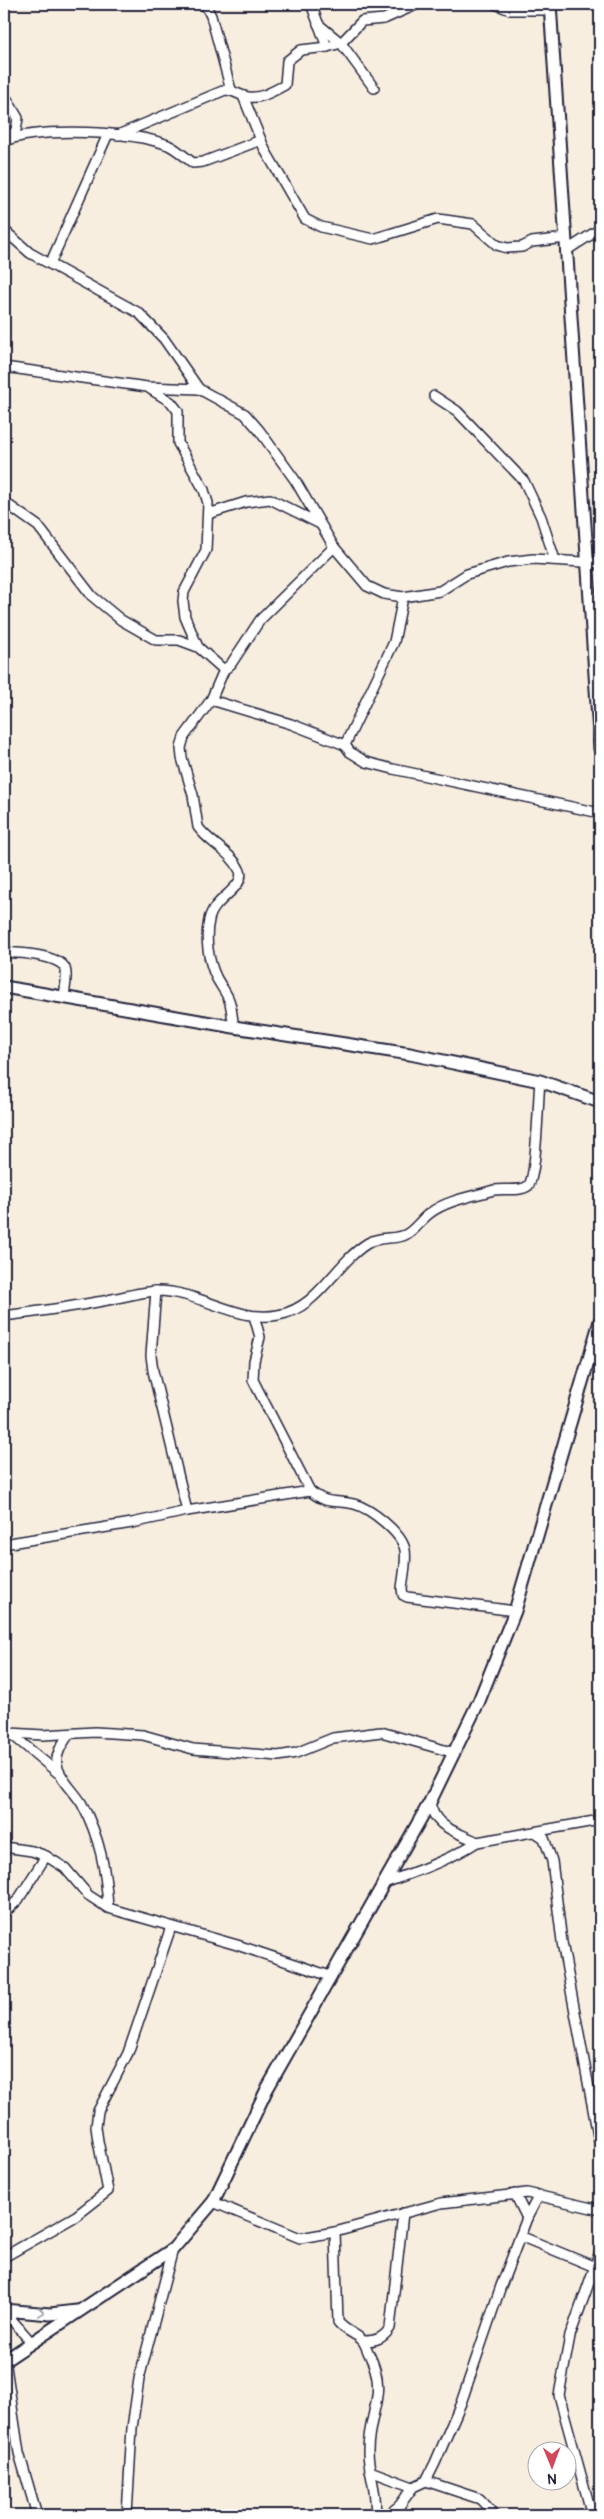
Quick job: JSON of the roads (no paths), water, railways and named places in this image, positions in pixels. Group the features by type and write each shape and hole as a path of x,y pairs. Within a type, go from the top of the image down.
{"street":[{"path":"205,4 211,16 231,90"},
{"path":"311,4 327,47"},
{"path":"118,135 225,90 231,90 243,96 258,98 286,85 287,61 301,50 327,47 341,43 362,21 384,19 418,4"},
{"path":"495,4 510,10 550,7 600,749"},
{"path":"318,24 341,43 374,88"},
{"path":"4,94 18,118 16,130 5,140"},
{"path":"243,96 262,140 299,211 311,224 373,239 438,219 473,224 497,245 507,248 522,247 532,242 566,238"},
{"path":"5,140 86,131 154,140 171,146 193,163 203,162 262,140"},
{"path":"50,264 108,134"},
{"path":"4,230 30,252 139,313 164,339 199,389"},
{"path":"567,250 600,230"},
{"path":"4,367 147,387 199,389 245,414 295,480 334,547 367,586 384,594 403,597 440,590 467,574 494,565 533,560 600,563"},
{"path":"147,387 171,402 178,411 178,443 204,490 208,514 206,550 186,587 183,601 185,617 198,647"},
{"path":"434,396 457,411 524,481 541,517 555,560"},
{"path":"208,514 246,502 270,499 320,524"},
{"path":"4,502 38,526 92,596 121,620 156,640 179,640 198,647 224,670"},
{"path":"234,1027 230,1001 210,962 207,934 212,908 236,887 240,881 240,873 232,858 206,838 198,828 193,795 181,748 190,727 211,700 224,670 231,664 260,620 334,547"},
{"path":"345,745 394,642 403,597"},
{"path":"211,700 290,724 345,745 350,752 366,762 600,813"},
{"path":"4,953 43,956 58,962 64,967 66,975 64,996"},
{"path":"4,987 234,1027 410,1054 540,1081 600,1102"},
{"path":"4,1316 64,1308 156,1291 197,1297 254,1316 268,1317 294,1310 314,1297 348,1258 368,1243 382,1238 404,1236 438,1208 498,1189 528,1186 532,1179 536,1148 540,1081"},
{"path":"156,1291 151,1356 153,1372 187,1511"},
{"path":"254,1316 260,1337 254,1361 253,1380 310,1491 325,1501 362,1506 376,1513 388,1526 405,1550 402,1589 403,1595 407,1598 515,1611"},
{"path":"37,2515 19,2453 4,2360 173,2249 212,2202 267,2089 430,1802 455,1753 498,1657 515,1611 600,1321"},
{"path":"4,1544 310,1491"},
{"path":"7,1731 70,1734 95,1732 143,1736 193,1749 278,1756 296,1754 333,1738 380,1732 455,1753"},
{"path":"7,1731 58,1773 77,1796 92,1825 102,1854 108,1908"},
{"path":"58,1773 56,1763 58,1753 70,1734"},
{"path":"430,1802 432,1814 437,1821 477,1842"},
{"path":"382,1884 463,1852 477,1842 600,1820"},
{"path":"535,1832 544,1838 552,1861 562,1942 600,2147"},
{"path":"4,1847 32,1851 46,1856 65,1868 88,1895 108,1908 237,1945 330,1976"},
{"path":"4,1913 18,1900 46,1856"},
{"path":"4,2257 76,2216 108,2191 97,2134 98,2111 131,2046 171,1927"},
{"path":"212,2202 295,2237 335,2232 441,2203 515,2194 539,2194 600,2210"},
{"path":"515,2194 527,2218"},
{"path":"388,2515 400,2505 413,2487 426,2481 461,2403 520,2236 539,2194"},
{"path":"335,2232 338,2322 346,2331 363,2341 378,2340 386,2335 390,2328 403,2213"},
{"path":"520,2236 595,2267"},
{"path":"127,2515 132,2428 139,2379 173,2249"},
{"path":"592,2515 565,2424 559,2395 570,2336 600,2252"},
{"path":"4,2311 50,2314 78,2311"},
{"path":"4,2311 32,2342"},
{"path":"363,2341 371,2358 379,2385 368,2450 370,2471 376,2490 375,2515"},
{"path":"370,2471 413,2487"},
{"path":"426,2481 480,2499 495,2515"}]}
